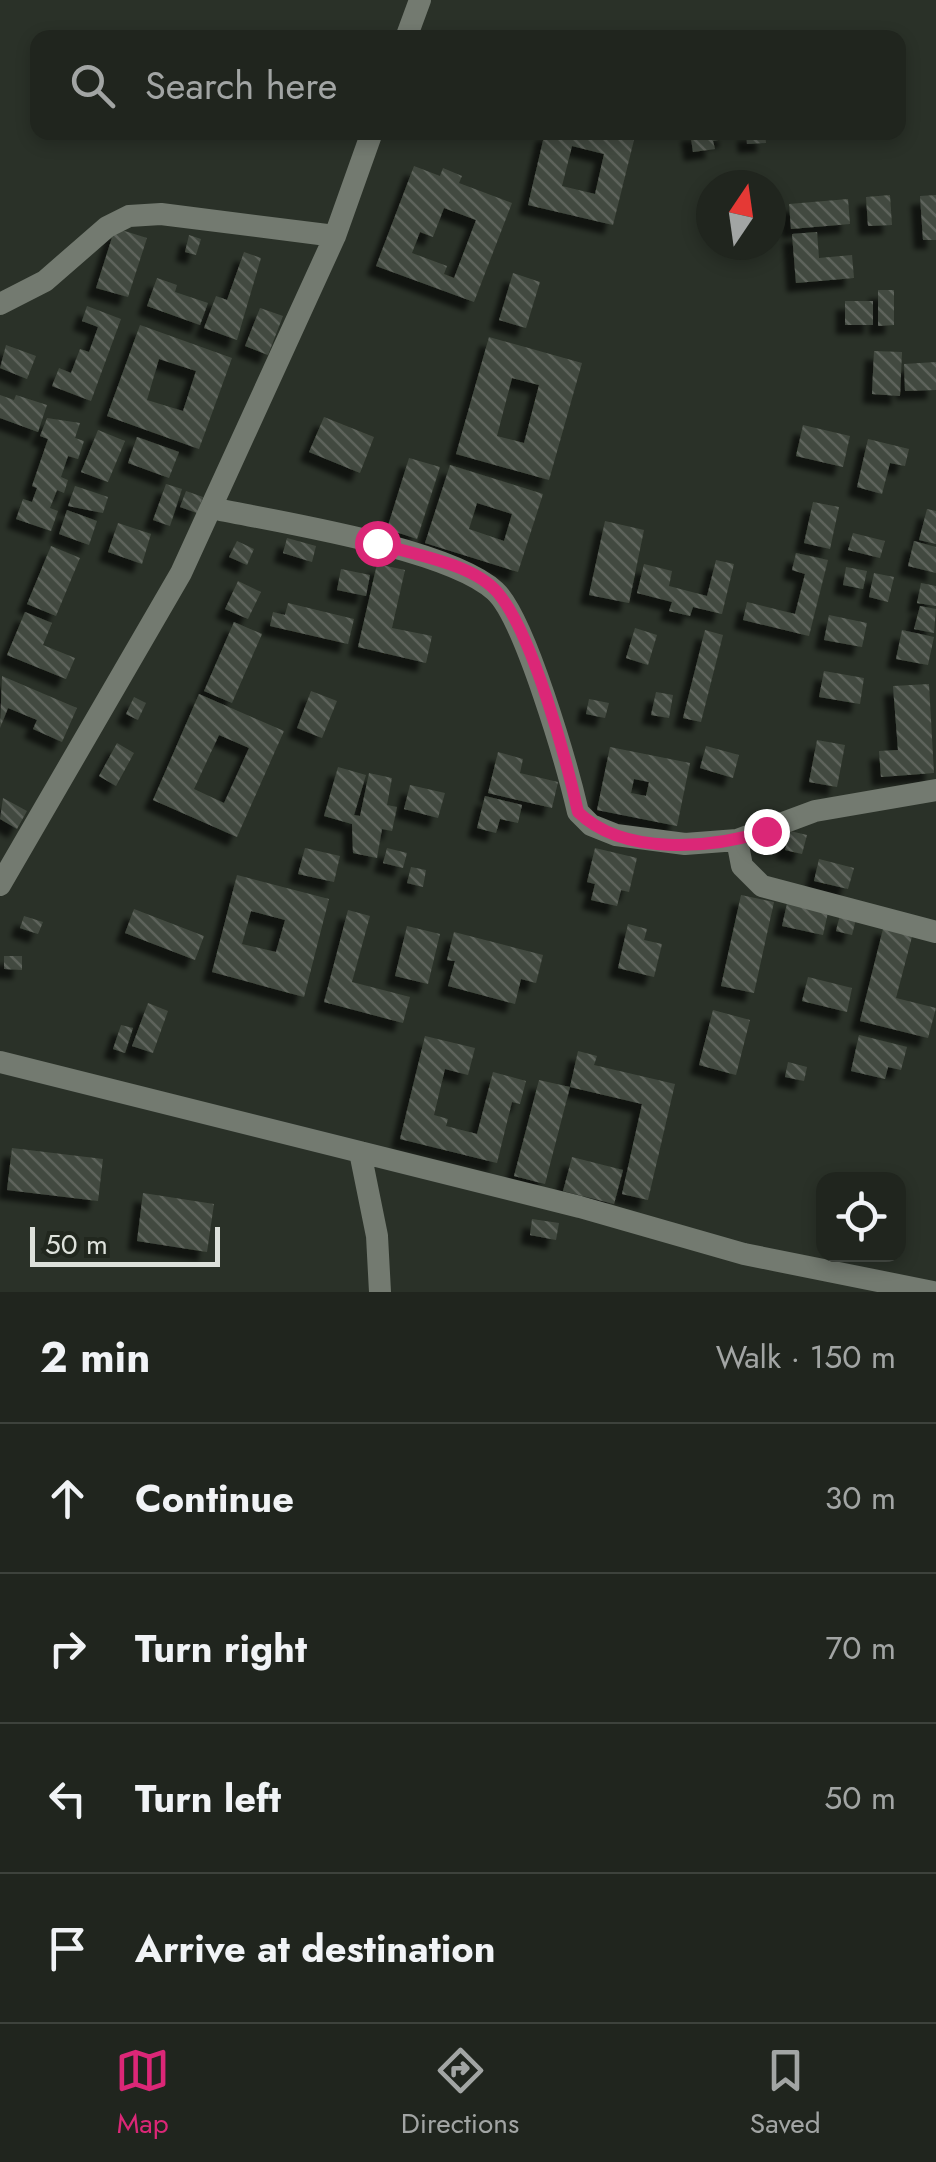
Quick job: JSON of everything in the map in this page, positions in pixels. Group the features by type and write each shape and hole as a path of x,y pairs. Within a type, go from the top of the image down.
{"street":[{"path":"409,30 420,0"},
{"path":"0,884 181,573 335,236 369,140"},
{"path":"0,304 45,281 106,227 129,216 161,214 335,236"},
{"path":"211,508 377,543 463,571 498,592 528,650 578,812 591,825 616,835 662,843 737,840 815,811 936,790"},
{"path":"737,840 742,866 762,886 936,932"},
{"path":"0,1062 744,1254 933,1292"},
{"path":"360,1152 378,1236 380,1292"}],"building":[{"path":"543,140 634,140 613,225 528,205","holes":["572,146 604,154 595,194 562,186"]},
{"path":"691,140 718,140 713,141 715,149 693,152"},
{"path":"747,140 766,140 766,143 747,144"},
{"path":"414,166 440,176 443,168 462,176 459,183 512,203 474,302 376,266","holes":["444,208 476,220 454,278 444,274 447,266 412,253 420,232 433,237"]},
{"path":"890,195 892,225 868,226 866,197"},
{"path":"936,195 936,240 923,240 920,196"},
{"path":"848,199 850,224 791,229 789,204"},
{"path":"115,228 147,238 128,297 96,288"},
{"path":"817,232 819,258 852,255 854,278 796,283 792,234"},
{"path":"189,235 201,239 196,255 185,252"},
{"path":"244,252 261,258 237,340 204,328 216,296 227,300"},
{"path":"513,273 540,282 526,328 499,320"},
{"path":"157,278 177,285 175,292 208,303 200,325 147,306"},
{"path":"878,290 894,290 894,325 878,326"},
{"path":"845,301 873,301 873,325 845,325"},
{"path":"87,306 121,319 91,401 52,386 59,368 71,373 80,349 89,352 98,327 82,321"},
{"path":"260,308 283,316 268,355 245,346"},
{"path":"140,325 232,358 199,449 107,416","holes":["159,359 196,371 183,411 147,400"]},
{"path":"489,337 582,363 549,480 456,454","holes":["512,378 539,385 524,443 497,436"]},
{"path":"6,345 36,356 27,379 0,368"},
{"path":"874,351 902,352 900,396 872,394"},
{"path":"936,362 936,390 905,391 904,364"},
{"path":"0,395 14,400 16,395 47,405 38,432 0,418"},
{"path":"324,417 374,437 360,473 309,452"},
{"path":"47,418 80,423 75,438 84,441 78,459 68,456 61,477 68,480 64,493 57,490 50,508 58,511 51,531 16,519 23,499 32,502 37,488 32,486 48,439 40,436"},
{"path":"803,425 850,436 843,467 796,456"},
{"path":"98,430 125,441 108,482 81,472"},
{"path":"137,437 179,452 169,478 128,463"},
{"path":"868,439 909,449 905,466 890,463 882,494 857,487"},
{"path":"409,458 440,467 417,539 387,529"},
{"path":"450,465 543,494 518,572 425,543","holes":["477,503 512,514 504,541 469,529"]},
{"path":"166,484 182,489 170,526 153,520"},
{"path":"75,486 108,497 103,513 68,506"},
{"path":"186,491 203,497 197,513 180,507"},
{"path":"813,502 839,507 830,549 804,543"},
{"path":"927,509 936,511 936,544 919,540"},
{"path":"67,510 97,521 89,545 59,534"},
{"path":"605,521 644,530 629,603 589,595"},
{"path":"118,523 151,534 142,564 108,552"},
{"path":"853,533 885,541 880,558 848,550"},
{"path":"287,538 316,546 312,562 283,553"},
{"path":"237,541 254,549 247,565 229,557"},
{"path":"914,541 936,547 936,573 908,566"},
{"path":"51,546 80,558 56,616 27,604"},
{"path":"796,553 828,560 809,636 743,620 747,602 795,614 805,574 792,570"},
{"path":"716,560 734,564 722,614 693,607 690,616 669,611 672,602 637,593 644,564 672,571 669,586 707,596"},
{"path":"377,564 405,570 392,628 432,636 426,663 358,647"},
{"path":"846,567 867,571 863,589 843,585"},
{"path":"341,569 370,575 366,596 337,590"},
{"path":"874,573 894,577 888,602 869,597"},
{"path":"238,581 261,592 248,619 225,609"},
{"path":"921,583 936,586 936,606 917,603"},
{"path":"288,603 354,619 348,644 270,626 273,612 285,615"},
{"path":"920,606 936,609 934,633 914,629"},
{"path":"25,612 52,623 43,645 75,658 66,679 7,655"},
{"path":"829,615 867,623 862,647 824,640"},
{"path":"234,622 262,634 232,703 204,691"},
{"path":"635,628 657,635 648,665 626,658"},
{"path":"705,630 723,635 701,722 683,718"},
{"path":"902,630 934,637 928,665 896,659"},
{"path":"824,671 864,678 860,704 819,697"},
{"path":"2,676 77,708 62,742 33,729 37,720 8,708 0,728"},
{"path":"929,684 934,773 881,777 879,751 898,750 893,686"},
{"path":"311,691 337,701 322,738 297,728"},
{"path":"656,692 673,695 669,718 651,715"},
{"path":"199,694 284,731 237,837 153,800","holes":["219,735 249,748 224,803 194,789"]},
{"path":"134,697 146,703 138,720 126,714"},
{"path":"589,699 609,703 605,718 586,714"},
{"path":"817,740 845,745 837,787 809,782"},
{"path":"117,743 134,753 116,786 99,776"},
{"path":"706,746 739,755 733,778 700,768"},
{"path":"610,747 690,763 677,826 597,810","holes":["634,779 649,782 646,796 631,793"]},
{"path":"498,752 523,759 520,773 558,782 552,808 488,793"},
{"path":"338,767 366,775 354,815 360,816 369,773 392,778 387,805 397,807 392,831 382,829 377,858 353,853 352,824 324,816"},
{"path":"410,785 445,793 438,818 404,809"},
{"path":"485,796 522,805 518,823 500,819 496,833 477,828"},
{"path":"3,798 27,811 17,829 0,819"},
{"path":"790,831 807,835 802,854 785,850"},
{"path":"305,848 340,856 334,882 298,874"},
{"path":"387,848 407,853 403,868 383,863"},
{"path":"595,848 637,858 629,892 621,890 617,906 591,900 595,884 587,882"},
{"path":"819,859 854,868 848,889 814,881"},
{"path":"411,867 426,870 423,887 407,883"},
{"path":"237,875 329,899 304,997 212,972","holes":["251,911 285,920 276,952 242,944"]},
{"path":"741,895 774,902 754,993 721,986"},
{"path":"788,899 829,908 823,935 782,926"},
{"path":"134,909 204,936 195,960 125,933"},
{"path":"348,910 370,916 352,982 410,997 403,1023 324,1002"},
{"path":"840,915 856,919 852,935 836,931"},
{"path":"24,916 43,922 38,934 20,928"},
{"path":"628,924 647,929 644,940 662,944 654,977 618,968"},
{"path":"884,925 913,933 896,998 936,1008 928,1038 860,1021"},
{"path":"407,926 440,934 428,984 395,976"},
{"path":"454,932 543,955 536,983 521,979 515,1004 448,986 455,961 447,960"},
{"path":"4,956 22,956 22,970 4,969"},
{"path":"808,977 852,988 847,1012 802,1001"},
{"path":"148,1003 168,1011 153,1053 132,1046"},
{"path":"713,1010 750,1020 736,1075 699,1065"},
{"path":"121,1025 133,1028 125,1053 113,1049"},
{"path":"859,1035 907,1047 901,1070 888,1067 885,1079 851,1071"},
{"path":"425,1036 475,1048 468,1075 445,1069 434,1115 448,1119 446,1126 477,1134 493,1072 526,1081 520,1104 512,1102 497,1163 400,1139"},
{"path":"578,1051 597,1056 594,1065 675,1084 648,1200 622,1194 642,1104 570,1087"},
{"path":"788,1062 807,1067 804,1081 785,1077"},
{"path":"539,1080 570,1087 545,1184 514,1176"},
{"path":"12,1148 103,1159 98,1201 7,1190"},
{"path":"572,1157 623,1170 614,1204 563,1191"},
{"path":"143,1193 214,1204 207,1252 137,1241"},
{"path":"532,1219 559,1223 556,1240 530,1235"}],"route":[{"path":"377,543 463,571 498,592 528,650 578,812 591,825 616,835 685,844 737,840 766,831"}]}
